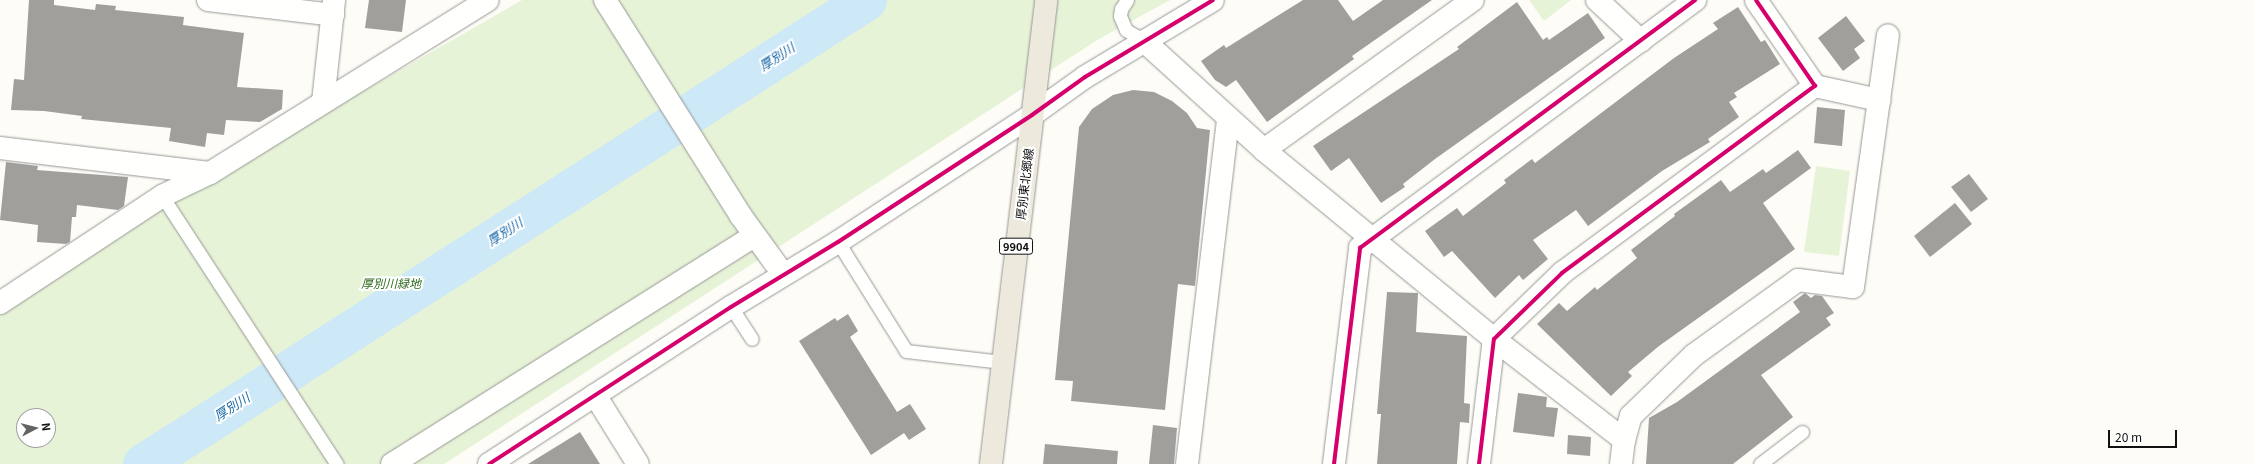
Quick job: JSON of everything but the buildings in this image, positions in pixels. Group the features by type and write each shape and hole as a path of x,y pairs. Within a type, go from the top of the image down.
{"main road":[{"name":"厚別東北郷線","path":"991,464 1046,0"}],"street":[{"path":"208,0 334,7 323,102"},
{"path":"0,303 162,196 210,173 488,0"},
{"path":"605,0 741,216 754,236 783,274"},
{"path":"489,464 731,307 783,274 838,242 1032,115 1085,77 1213,0"},
{"path":"1264,150 1473,0"},
{"path":"1597,0 1640,41"},
{"path":"1334,464 1360,248 1695,0"},
{"path":"1756,0 1815,86 1879,100"},
{"path":"1621,464 1624,440 1631,416 1694,355 1798,280 1853,287 1888,35"},
{"path":"1144,41 1228,120 1264,150 1494,339 1624,440"},
{"path":"1479,464 1494,339 1562,273 1815,86"},
{"path":"1187,464 1228,120"},
{"path":"0,148 210,173"},
{"path":"392,464 754,236"},
{"path":"595,396 638,464"}],"lane":[{"path":"1127,0 1121,9 1120,16 1126,30 1144,41"},
{"path":"162,196 337,464"},
{"path":"838,242 906,351 1002,362"},
{"path":"731,307 752,339"},
{"path":"1760,464 1802,432"}],"green space":[{"name":"厚別川緑地","path":"522,0 1170,0 1099,39 444,464 0,464 0,315 189,191"},
{"path":"1529,0 1571,0 1544,21"},
{"path":"1816,166 1850,171 1839,256 1804,252"}],"waterway":[{"name":"厚別川","path":"143,464 866,0"}],"cycle path":[{"path":"489,464 731,307 838,242 1032,115 1085,77 1213,0"},
{"path":"1334,464 1360,248 1695,0"},
{"path":"1479,464 1494,339 1562,273 1815,86 1756,0"}]}
